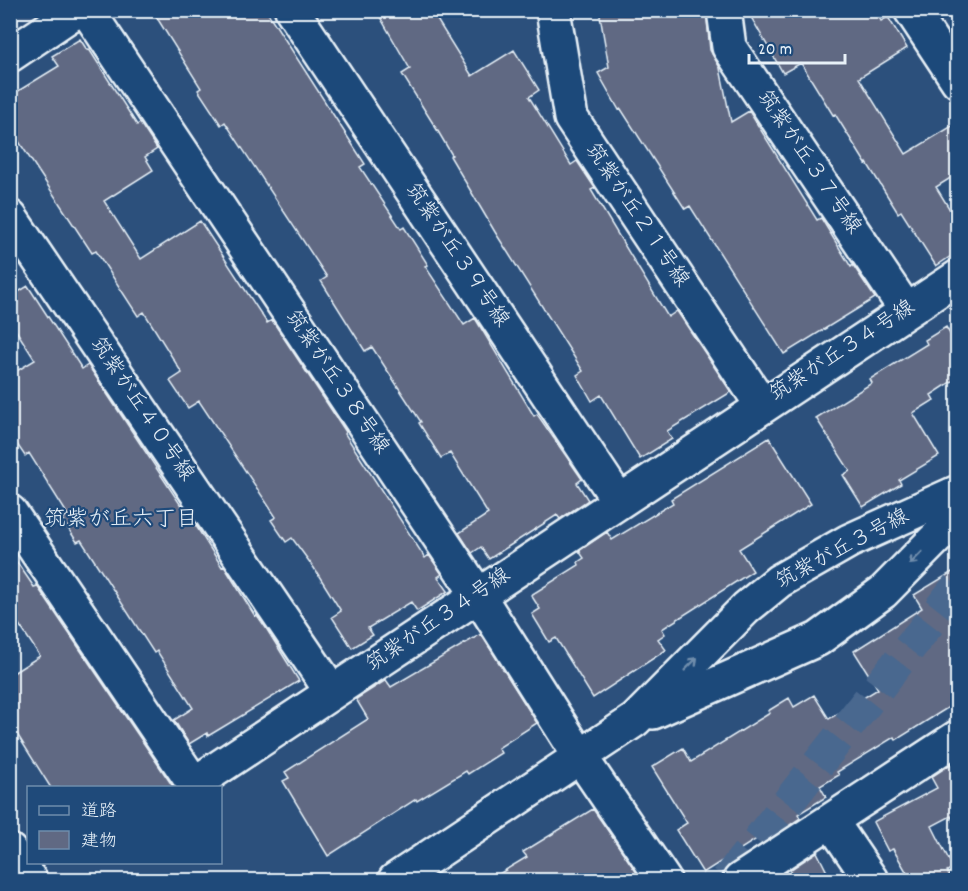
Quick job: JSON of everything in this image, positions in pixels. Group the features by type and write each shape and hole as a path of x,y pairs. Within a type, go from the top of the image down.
{"street":[{"path":"10,55 77,10"},
{"name":"筑紫が丘３８号線","path":"87,10 478,595 581,758 664,880"},
{"name":"筑紫が丘３９号線","path":"292,10 620,501"},
{"name":"筑紫が丘２１号線","path":"553,10 571,118 762,405"},
{"name":"筑紫が丘３７号線","path":"724,10 729,47 906,310"},
{"path":"911,10 957,81"},
{"name":"筑紫が丘４０号線","path":"10,217 332,692"},
{"name":"筑紫が丘３４号線","path":"10,512 194,784 957,277"},
{"name":"筑紫が丘３号線","path":"395,880 635,720 746,608 779,581 849,541 957,492"},
{"name":"筑紫が丘３号線","path":"635,720 818,639 883,592 957,516"},
{"path":"740,880 957,737"},
{"path":"831,821 871,880"},
{"path":"10,851 30,880"}],"building":[{"path":"152,10 266,10 365,164 360,167 401,229 404,227 428,265 425,266 464,325 475,318 534,416 537,414 582,479 577,483 588,500 560,519 557,515 489,559 481,547 472,553 459,533 488,514 450,453 441,458 419,423 421,422 372,347 365,351 321,281 327,277 225,122 221,125 198,90 201,88"},
{"path":"376,10 431,10 472,76 514,50 539,90 529,97 571,165 577,161 595,188 591,190 668,317 677,311 731,392 667,431 672,439 640,459 601,395 592,401 577,375 583,371 495,232 450,156 452,155 402,74 410,69"},
{"path":"599,10 706,10 710,50 720,68 731,122 749,111 817,220 821,218 851,267 853,265 875,298 784,354 690,206 685,209 621,109 619,110 598,73 609,67"},
{"path":"747,10 875,10 881,21 888,17 907,48 859,78 906,154 957,123 957,174 936,187 957,221 957,252 936,266 901,211 898,213 801,63 783,73"},
{"path":"80,39 87,50 89,49 137,125 140,123 157,149 145,157 153,170 104,201 141,259 200,221 267,323 272,320 425,558 429,555 442,574 438,577 448,591 417,611 411,602 368,628 373,635 352,648 332,617 341,611 314,568 292,538 286,542 271,520 276,517 199,401 188,408 170,381 182,373 144,312 138,316 96,251 92,253 10,128 10,96 59,66 52,56"},
{"path":"28,286 82,369 88,365 222,567 224,566 255,616 257,615 266,628 299,681 208,736 207,733 189,744 174,720 193,708 157,651 154,653 81,540 77,542 62,519 68,515 29,453 25,456 10,434 10,375 35,360 10,321 10,297"},
{"path":"946,327 957,346 957,378 931,395 934,400 913,413 939,456 899,480 901,484 863,507 843,475 850,471 816,418 872,383 870,379 927,344 925,340"},
{"path":"769,438 811,504 739,549 753,571 662,629 665,634 658,639 666,650 593,698 556,638 549,642 532,614 540,609 531,595 579,565 578,562 584,558 579,551 607,532 612,540 673,503 671,499"},
{"path":"10,552 34,587 37,586 173,786 50,786 10,723 10,675 40,656 10,611"},
{"path":"957,569 957,702 896,740 894,737 837,772 839,775 820,786 826,797 798,814 800,818 772,837 769,831 703,873 676,830 687,823 652,767 683,748 691,762 770,713 768,711 789,698 794,707 814,695 829,719 878,689 854,651 922,608 914,595"},
{"path":"481,634 537,723 498,748 501,753 468,774 466,771 417,801 416,799 328,856 283,781 289,778 285,772 368,719 356,699 386,680 391,687"},
{"path":"957,760 957,829 951,816 932,826 953,868 947,871 951,880 911,880 893,849 888,851 873,822 937,788 931,777"},
{"path":"593,809 642,880 489,880 527,857 523,852"},
{"path":"817,852 828,874 816,880 796,880 790,870"}],"tunnel":[{"path":"727,880 958,586"}],"district":[{"name":"筑紫が丘六丁目","path":"121,520"}]}
